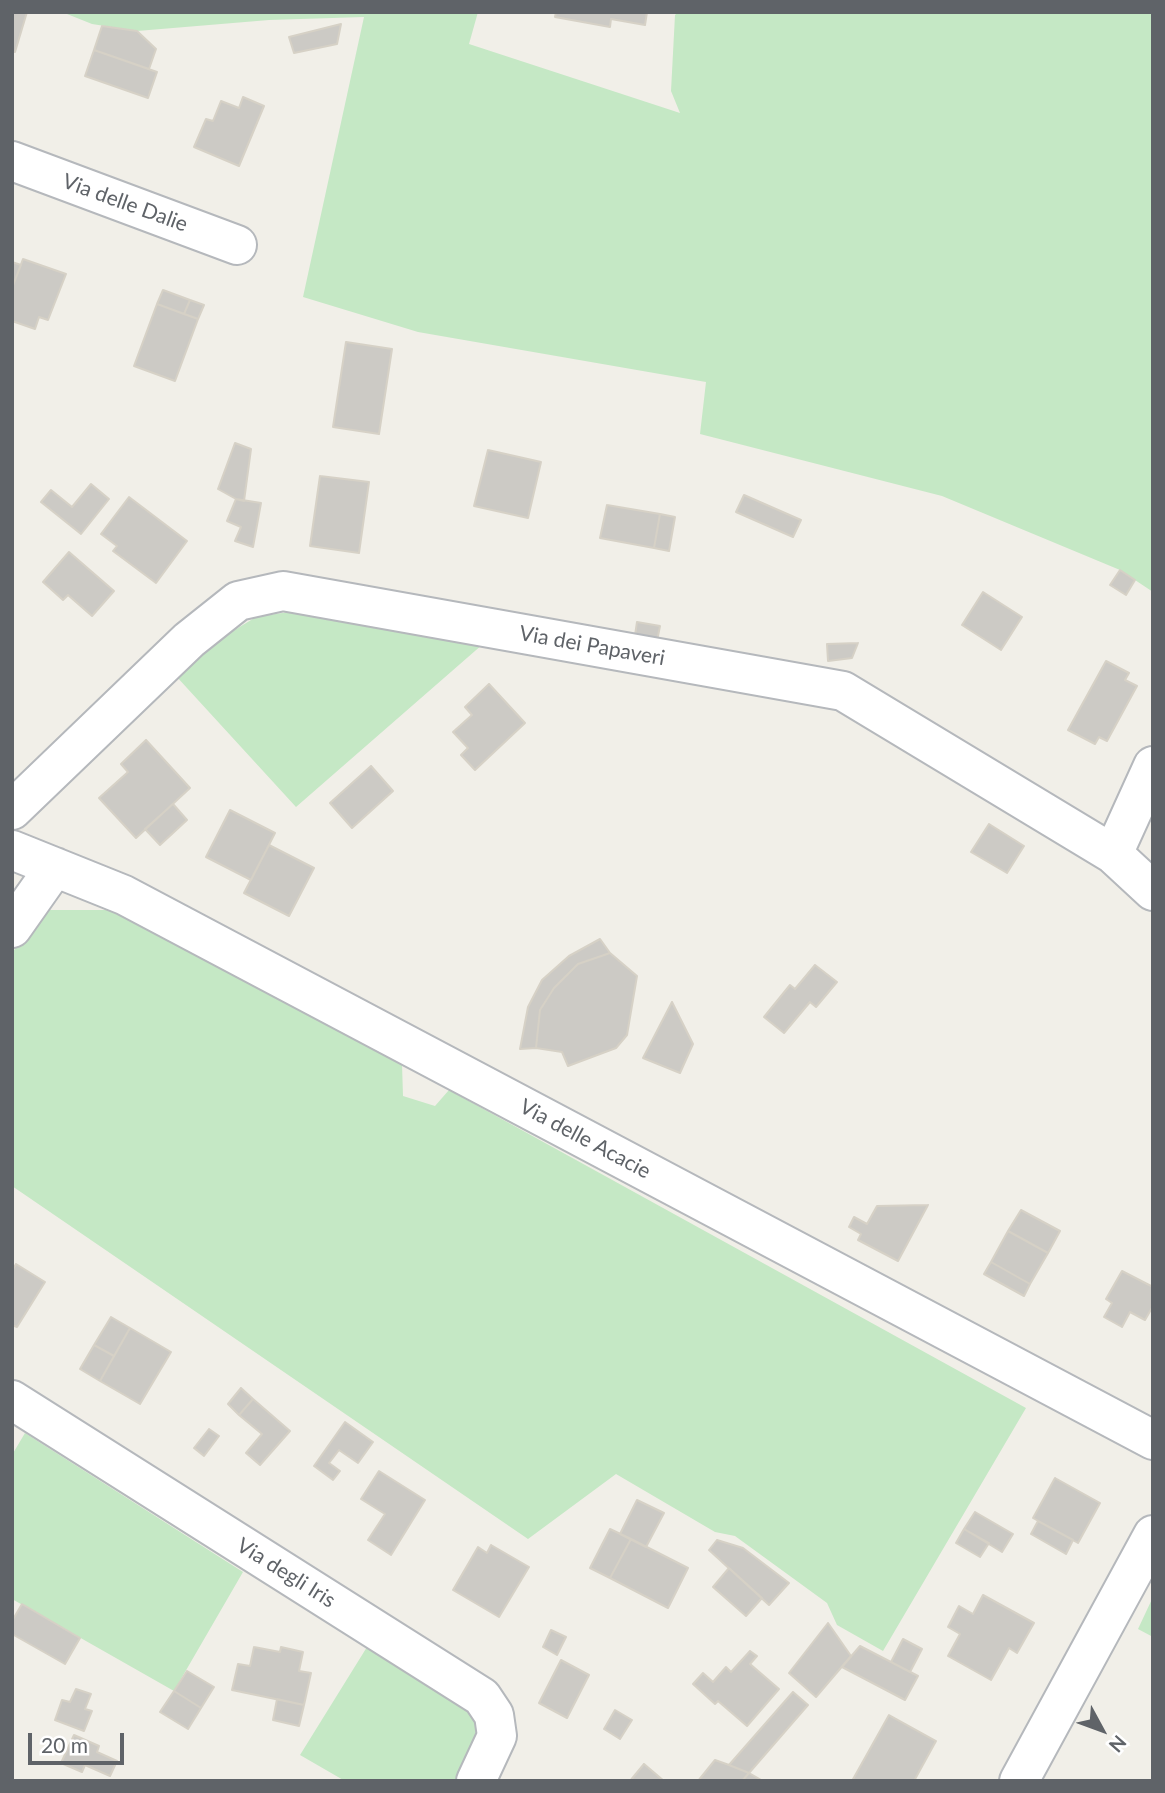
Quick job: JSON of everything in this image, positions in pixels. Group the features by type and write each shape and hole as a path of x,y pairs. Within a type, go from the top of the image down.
{"street":[{"name":"Via delle Dalie","path":"12,161 237,245"},
{"name":"Via dei Papaveri","path":"12,810 189,640 238,601 283,590 843,691 1113,854 1153,891"},
{"path":"1113,854 1153,766"},
{"name":"Via delle Acacie","path":"12,850 124,895 1153,1440"},
{"path":"12,928 55,867"},
{"name":"Via degli Iris","path":"12,1400 482,1697 494,1715 497,1736 476,1781"},
{"path":"1019,1781 1153,1535"}],"green space":[{"path":"62,12 478,12 469,44 680,113 671,91 675,15 678,12 1153,12 1153,592 1120,570 942,496 700,434 706,382 418,332 303,297 364,17 269,20 137,31 92,24"},
{"path":"295,611 483,644 296,807 176,676 210,645 256,617"},
{"path":"43,910 122,910 402,1064 403,1096 435,1106 449,1090 1026,1408 883,1651 837,1625 827,1603 735,1536 715,1532 616,1474 528,1539 12,1186 12,953"},
{"path":"25,1433 243,1572 174,1691 12,1599 12,1455"},
{"path":"1153,1597 1153,1637 1138,1629"},
{"path":"367,1647 466,1708 474,1719 477,1731 474,1747 456,1781 345,1781 300,1755"}],"building":[{"path":"12,12 27,12 15,52 12,51"},
{"path":"556,12 647,12 645,25 611,19 610,27 555,17"},
{"path":"341,24 337,44 294,53 289,37"},
{"path":"102,26 137,31 156,49 149,69 94,50"},
{"path":"94,50 157,72 148,98 85,76"},
{"path":"243,97 264,106 239,166 194,147 206,119 213,121 221,101 239,108"},
{"path":"23,259 66,274 48,320 39,317 35,329 12,321 12,288"},
{"path":"12,262 21,265 12,288"},
{"path":"163,290 190,300 184,314 157,304"},
{"path":"190,300 204,305 198,319 184,314"},
{"path":"157,304 198,319 175,381 134,366"},
{"path":"346,342 392,349 379,434 333,427"},
{"path":"235,443 251,449 244,501 218,489"},
{"path":"488,450 541,462 528,518 474,506"},
{"path":"320,476 369,482 359,553 310,546"},
{"path":"91,484 109,499 81,534 41,502 51,490 72,507"},
{"path":"744,495 801,520 793,537 736,512"},
{"path":"129,497 187,541 156,583 113,551 117,546 101,534"},
{"path":"236,499 261,503 253,547 235,541 241,527 227,521"},
{"path":"607,505 660,514 654,548 600,538"},
{"path":"660,514 675,517 669,551 654,548"},
{"path":"69,552 114,591 92,616 68,595 63,600 43,582"},
{"path":"1120,570 1135,580 1126,595 1110,585"},
{"path":"983,592 1022,617 1001,650 962,625"},
{"path":"637,622 660,626 656,646 634,642"},
{"path":"858,643 852,658 828,661 827,644"},
{"path":"1106,661 1129,673 1125,680 1137,686 1107,741 1099,737 1095,744 1068,730"},
{"path":"489,684 525,723 475,770 461,755 468,748 453,732 472,715 465,707"},
{"path":"146,740 190,788 136,838 99,798 128,772 121,764"},
{"path":"371,766 393,791 352,828 330,803"},
{"path":"173,804 187,820 160,845 145,829"},
{"path":"230,810 275,833 251,880 206,857"},
{"path":"989,824 1024,846 1007,873 971,852"},
{"path":"269,845 314,868 289,916 244,893"},
{"path":"600,939 610,953 578,964 554,988 540,1010 536,1048 520,1049 528,1007 542,980 569,956"},
{"path":"610,953 637,976 627,1035 616,1048 568,1066 562,1052 536,1048 540,1010 554,988 578,964"},
{"path":"815,965 837,982 816,1007 810,1002 784,1033 764,1017 790,985 795,989"},
{"path":"672,1002 693,1044 680,1073 643,1058"},
{"path":"928,1205 898,1261 858,1240 861,1234 849,1227 854,1217 867,1224 877,1206"},
{"path":"1021,1210 1060,1231 1048,1253 1008,1231"},
{"path":"1008,1231 1048,1253 1030,1284 991,1262"},
{"path":"991,1262 1030,1284 1024,1296 984,1274"},
{"path":"16,1264 45,1282 17,1327 12,1325 12,1271"},
{"path":"1122,1271 1153,1287 1153,1306 1145,1320 1130,1312 1122,1327 1104,1317 1112,1303 1106,1299"},
{"path":"111,1317 130,1328 114,1356 94,1345"},
{"path":"130,1328 171,1352 140,1404 100,1381"},
{"path":"94,1345 114,1356 100,1381 80,1369"},
{"path":"241,1388 253,1399 239,1415 228,1404"},
{"path":"253,1399 290,1431 260,1465 246,1453 262,1434 239,1415"},
{"path":"345,1422 373,1442 358,1463 339,1450 329,1463 340,1471 333,1480 314,1466"},
{"path":"209,1429 219,1436 204,1456 194,1448"},
{"path":"379,1471 425,1500 391,1555 368,1540 385,1514 361,1499"},
{"path":"1055,1478 1100,1503 1078,1543 1033,1518"},
{"path":"637,1500 664,1513 646,1547 620,1534"},
{"path":"975,1512 1013,1534 1002,1552 964,1529"},
{"path":"1038,1521 1073,1540 1066,1554 1031,1534"},
{"path":"610,1529 631,1539 610,1578 590,1568"},
{"path":"964,1529 989,1543 980,1557 956,1543"},
{"path":"631,1539 688,1568 668,1608 610,1578"},
{"path":"717,1540 743,1548 789,1583 769,1605 709,1550"},
{"path":"491,1545 529,1567 499,1617 453,1590 478,1547 487,1553"},
{"path":"729,1568 762,1598 746,1616 713,1587"},
{"path":"983,1595 1034,1623 1017,1653 1009,1648 991,1680 948,1656 960,1634 948,1627 959,1606 973,1614"},
{"path":"22,1604 80,1638 65,1664 12,1634 12,1621"},
{"path":"828,1623 851,1656 816,1697 789,1673"},
{"path":"551,1630 566,1637 557,1655 543,1647"},
{"path":"903,1639 922,1649 910,1672 891,1662"},
{"path":"860,1646 918,1676 905,1700 842,1667"},
{"path":"254,1647 280,1652 281,1647 303,1652 299,1671 311,1673 304,1705 232,1690 238,1664 250,1666"},
{"path":"750,1651 757,1656 750,1664 779,1689 747,1726 718,1701 715,1704 693,1684 703,1673 713,1682 726,1667 731,1672"},
{"path":"561,1660 589,1675 567,1718 539,1703"},
{"path":"187,1671 214,1687 201,1708 174,1691"},
{"path":"76,1689 91,1694 85,1709 92,1711 84,1731 55,1720 62,1700 70,1702"},
{"path":"174,1691 201,1708 188,1729 160,1712"},
{"path":"793,1692 808,1705 749,1773 729,1765"},
{"path":"277,1699 304,1705 299,1726 273,1720"},
{"path":"615,1710 632,1720 620,1739 604,1729"},
{"path":"889,1715 936,1741 914,1781 852,1781"},
{"path":"74,1735 99,1746 97,1752 117,1761 110,1776 85,1765 82,1772 61,1763"},
{"path":"715,1760 749,1773 742,1781 698,1781"},
{"path":"644,1764 664,1781 630,1781"},
{"path":"749,1773 763,1781 742,1781"}]}
